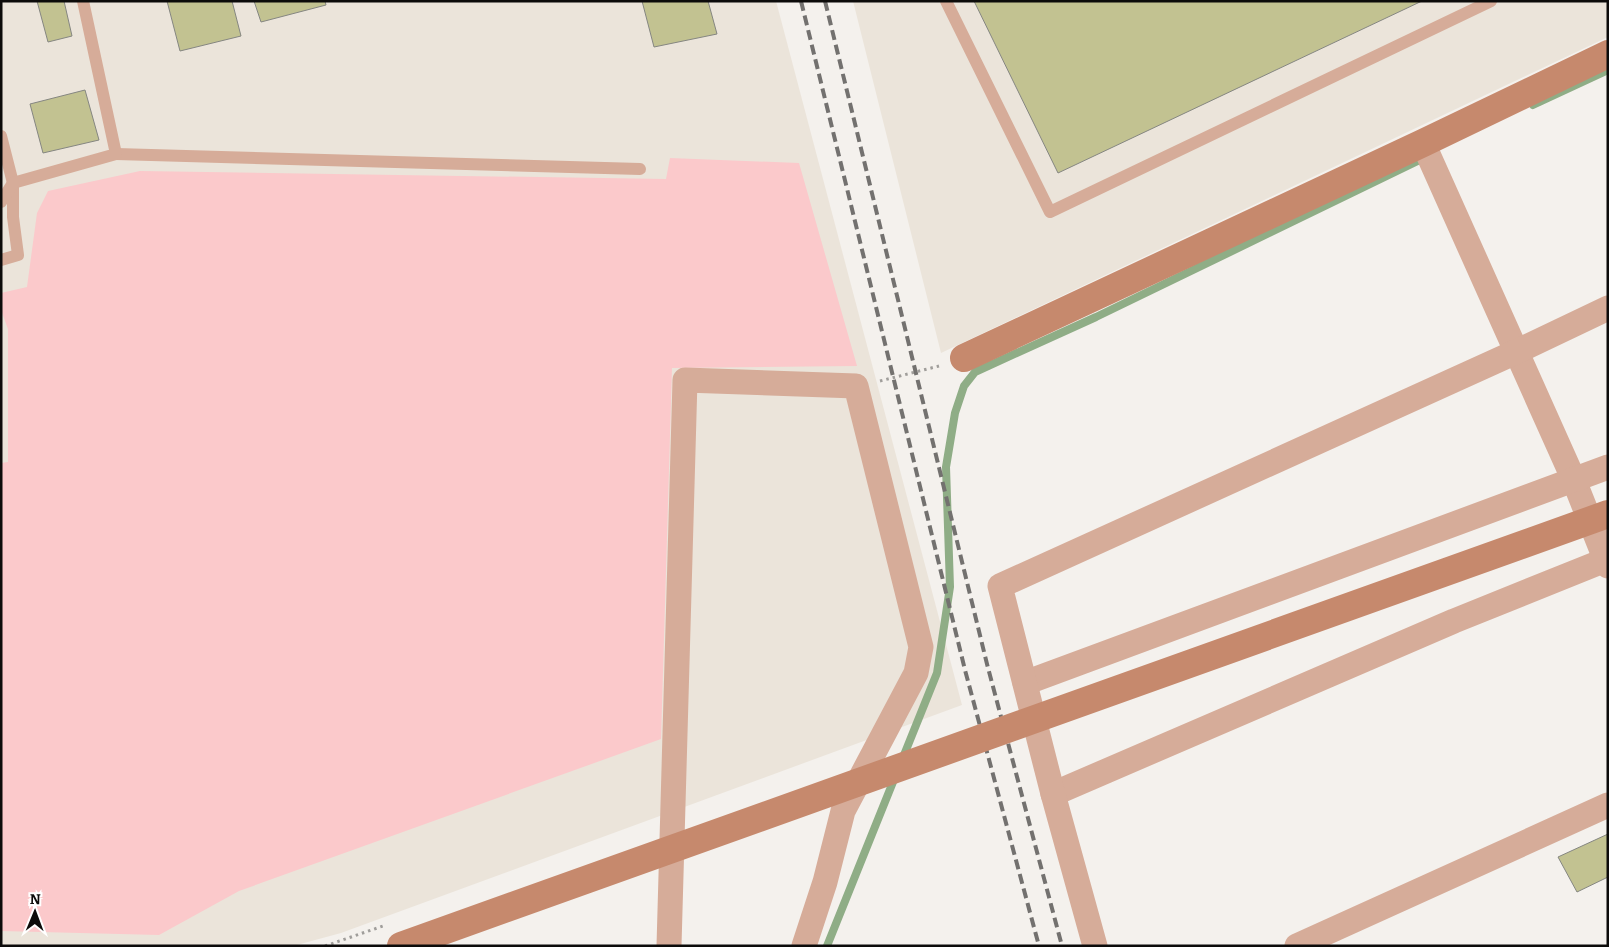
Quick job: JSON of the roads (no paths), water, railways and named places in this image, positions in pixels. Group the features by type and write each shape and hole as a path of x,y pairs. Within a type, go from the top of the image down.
{"street":[{"path":"964,358 1423,143 1608,54"},
{"path":"1054,794 1454,621 1607,562 1518,351 1423,143"},
{"path":"1094,946 1000,586 1518,351 1608,308"},
{"path":"669,946 685,380 856,386 922,647 916,673 843,811 825,882 804,946"},
{"path":"1025,683 1573,478 1608,467"},
{"path":"401,946 1608,514"},
{"path":"1297,946 1608,806"}],"lane":[{"path":"83,1 116,154"},
{"path":"946,1 1050,212 1491,1"},
{"path":"1,136 14,184 13,217 18,255 1,260"},
{"path":"1,202 14,184 116,154 640,169"}],"waterway":[{"path":"1533,105 1608,70"},
{"path":"902,760 937,673 950,587 946,467 955,413 964,386 975,372 1096,317 1426,157"},
{"path":"827,946 895,777"}],"railway":[{"path":"801,1 965,670 1039,946"},
{"path":"825,1 987,664 1062,946"}]}
